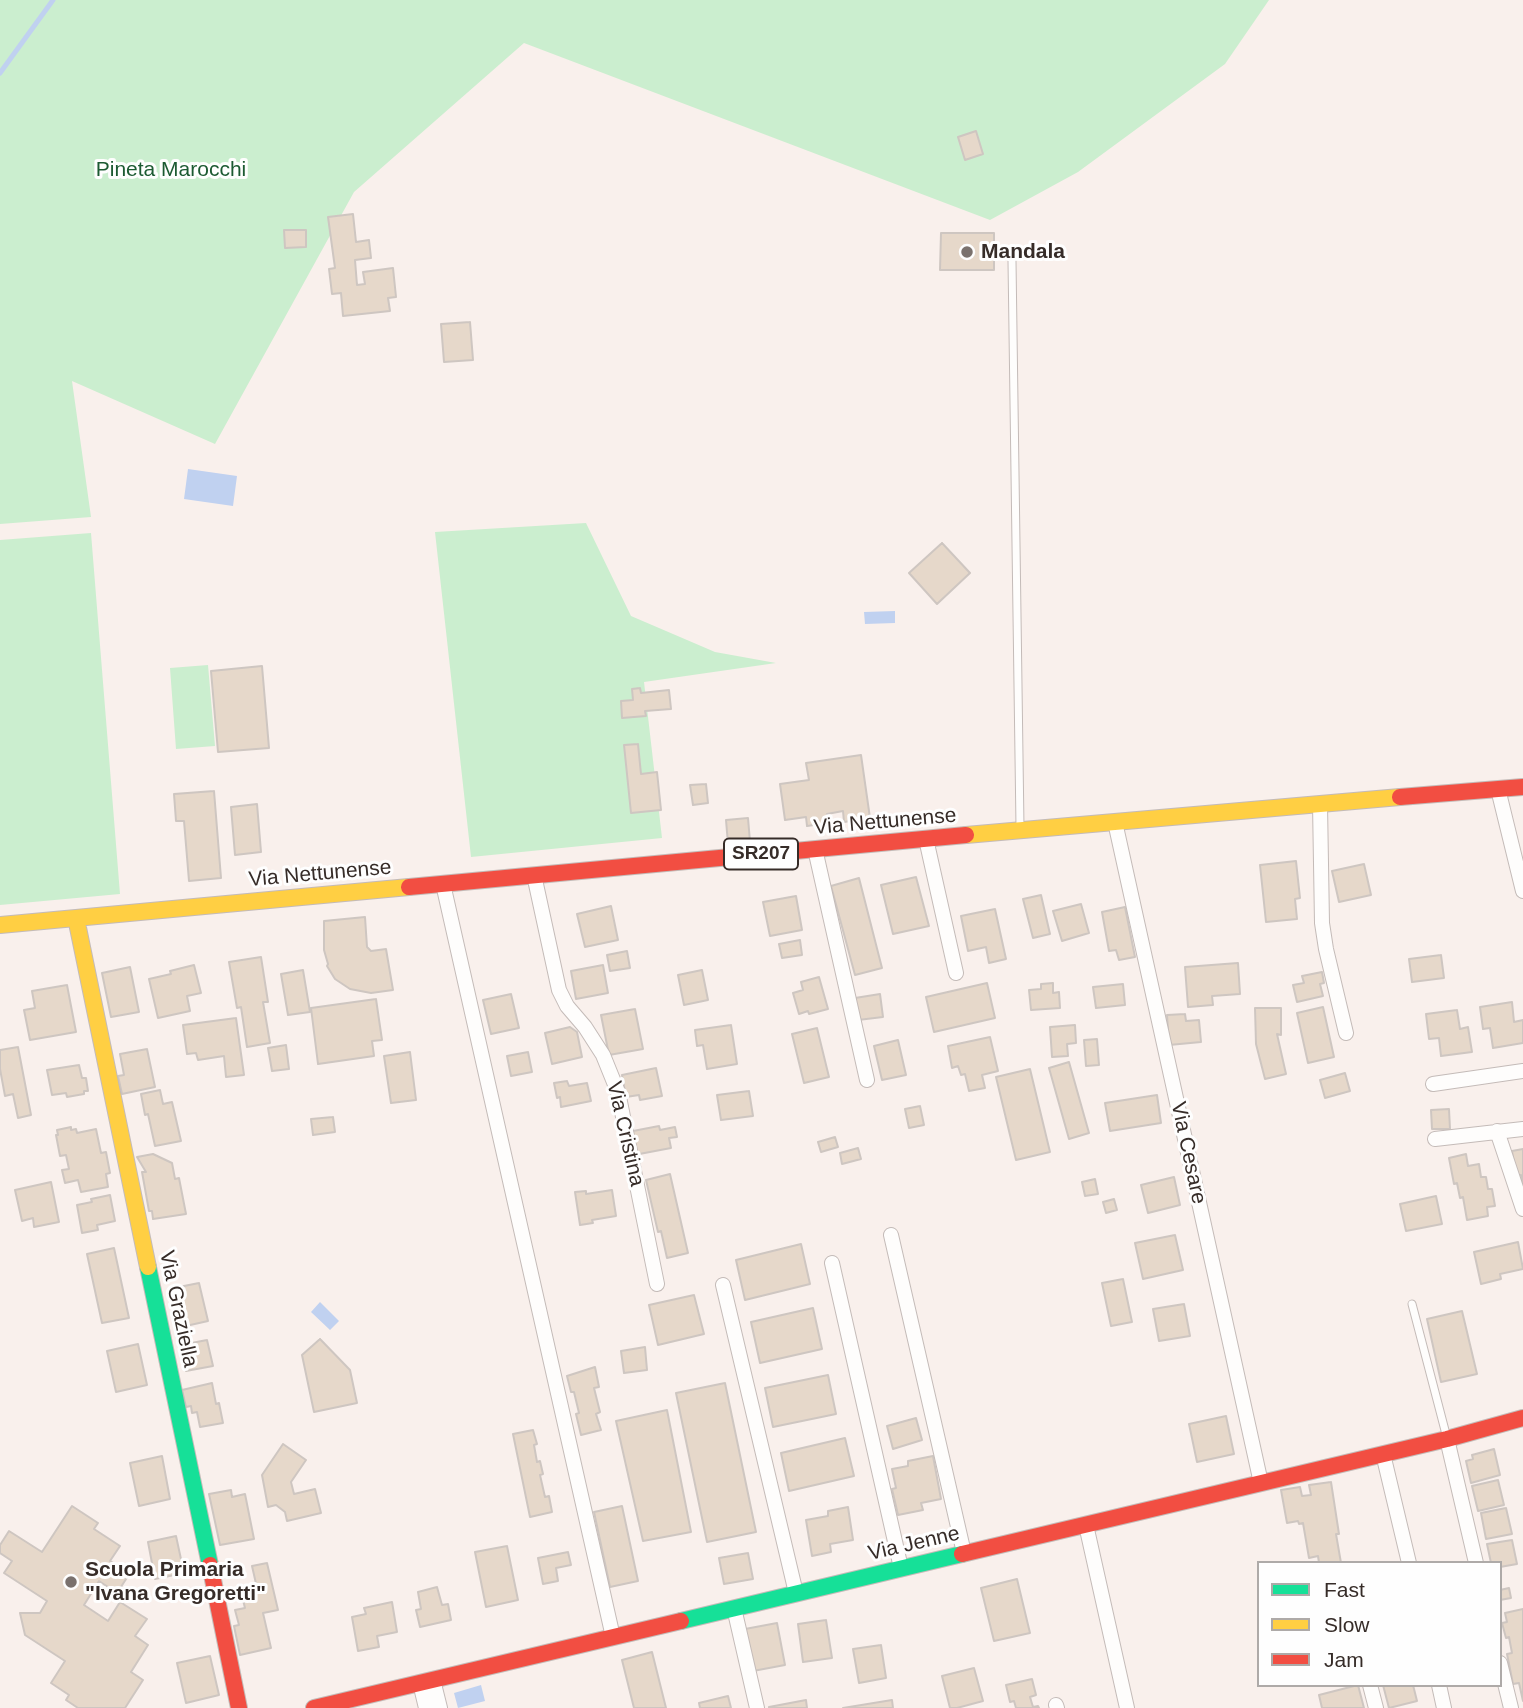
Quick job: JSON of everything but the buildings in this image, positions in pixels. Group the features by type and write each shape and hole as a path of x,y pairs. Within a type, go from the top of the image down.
{"street":[{"name":"Via Nettunense","path":"0,925 1020,830 1523,787"},
{"path":"1498,789 1523,891"},
{"path":"1320,804 1322,923 1346,1033"},
{"name":"Via Cesare","path":"1115,822 1261,1483"},
{"path":"926,839 956,973"},
{"path":"815,849 867,1080"},
{"name":"Via Cristina","path":"534,875 559,990 567,1006 594,1040 608,1065 618,1093 657,1284"},
{"path":"443,884 613,1637"},
{"name":"Via Graziella","path":"76,918 239,1708"},
{"path":"1433,1084 1523,1071"},
{"path":"1435,1139 1523,1129"},
{"path":"1497,1131 1523,1209"},
{"path":"891,1235 964,1553"},
{"path":"832,1263 901,1568"},
{"path":"723,1284 796,1594"},
{"name":"Via Jenne","path":"314,1708 1447,1439 1523,1418"},
{"path":"1447,1439 1476,1561"},
{"path":"1383,1454 1409,1561"},
{"path":"1087,1524 1087,1534 1127,1708"},
{"path":"734,1608 757,1708"},
{"path":"1502,1671 1511,1708"},
{"path":"426,1708 427,1681"},
{"path":"427,1681 440,1708"},
{"path":"1371,1687 1376,1708"},
{"path":"1439,1687 1444,1708"}],"lane":[{"path":"1012,261 1020,830"},
{"path":"1412,1304 1447,1439"}],"green space":[{"name":"Pineta Marocchi","path":"0,0 1269,0 1225,64 1078,172 990,220 524,43 354,192 215,444 72,381 91,517 0,524"},
{"path":"586,523 631,616 715,652 776,663 644,682 662,838 471,857 435,532"},
{"path":"91,533 120,894 0,905 0,540"},
{"path":"208,665 215,746 176,749 170,668"}],"water":[{"path":"188,469 237,476 233,506 184,499"},
{"path":"895,611 895,623 865,624 864,612"},
{"path":"320,1302 339,1321 330,1330 311,1312"},
{"path":"481,1685 485,1701 458,1708 454,1693"}],"waterway":[{"path":"0,73 53,0"}],"traffic: fast":[{"path":"148,1267 210,1565"},
{"path":"681,1621 962,1554"}],"traffic: slow":[{"path":"966,835 1400,797"},
{"path":"0,925 409,887"},
{"path":"76,918 148,1267"}],"traffic: jam":[{"path":"1400,797 1523,787"},
{"path":"409,887 966,835"},
{"path":"962,1554 1447,1439 1523,1418"},
{"path":"210,1565 239,1708"},
{"path":"314,1708 681,1621"}],"place":[{"name":"Mandala","path":"967,252"},
{"name":"Scuola Primaria \"Ivana Gregoretti\"","path":"71,1582"}]}
